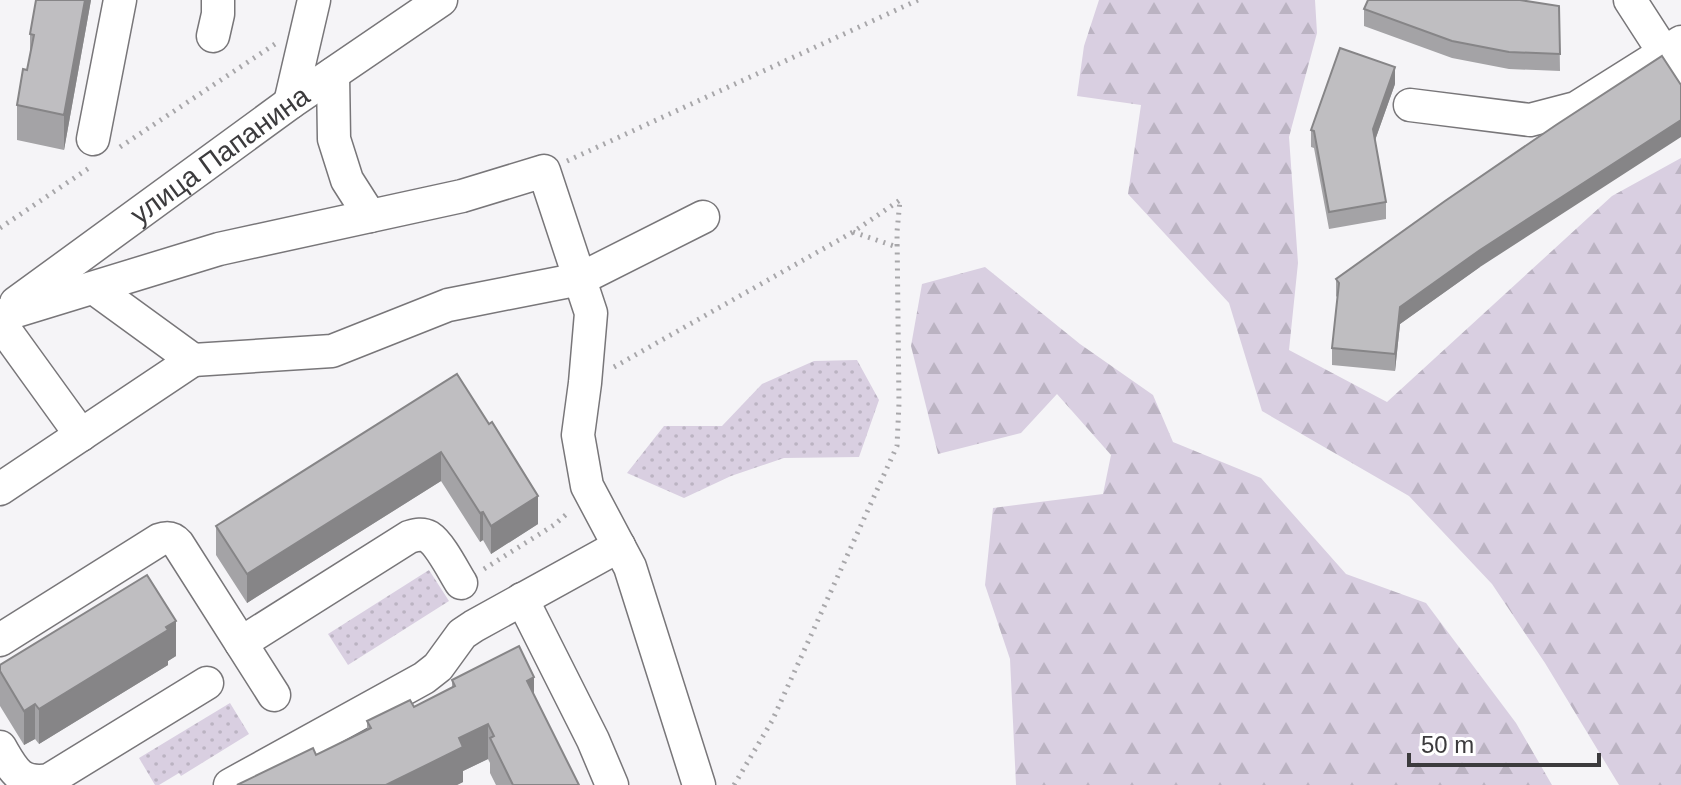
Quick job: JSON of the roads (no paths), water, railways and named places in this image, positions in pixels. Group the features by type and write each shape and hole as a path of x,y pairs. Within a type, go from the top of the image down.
{"street":[{"path":"104,149 120,0"},
{"path":"213,36 218,0"},
{"name":"улица Папанина","path":"0,315 290,103 441,0"},
{"path":"1410,105 1530,120 1576,108 1676,57 1630,0"},
{"path":"290,103 312,10"},
{"path":"333,74 334,139 347,180 370,216"},
{"path":"0,315 219,249 462,196 544,171 591,313 578,435 587,486 630,567 699,785"},
{"path":"0,489 193,360 332,351 448,305 580,279 703,217"},
{"path":"94,288 193,360"},
{"path":"0,323 81,435"},
{"path":"241,643 409,537 419,534 427,535 434,542 461,583"},
{"path":"0,640 167,537 178,544 274,695"},
{"path":"230,785 424,678 438,667 462,634 619,546"},
{"path":"522,599 593,740 612,785"},
{"path":"0,747 22,780 30,783 49,780 207,683"}]}
